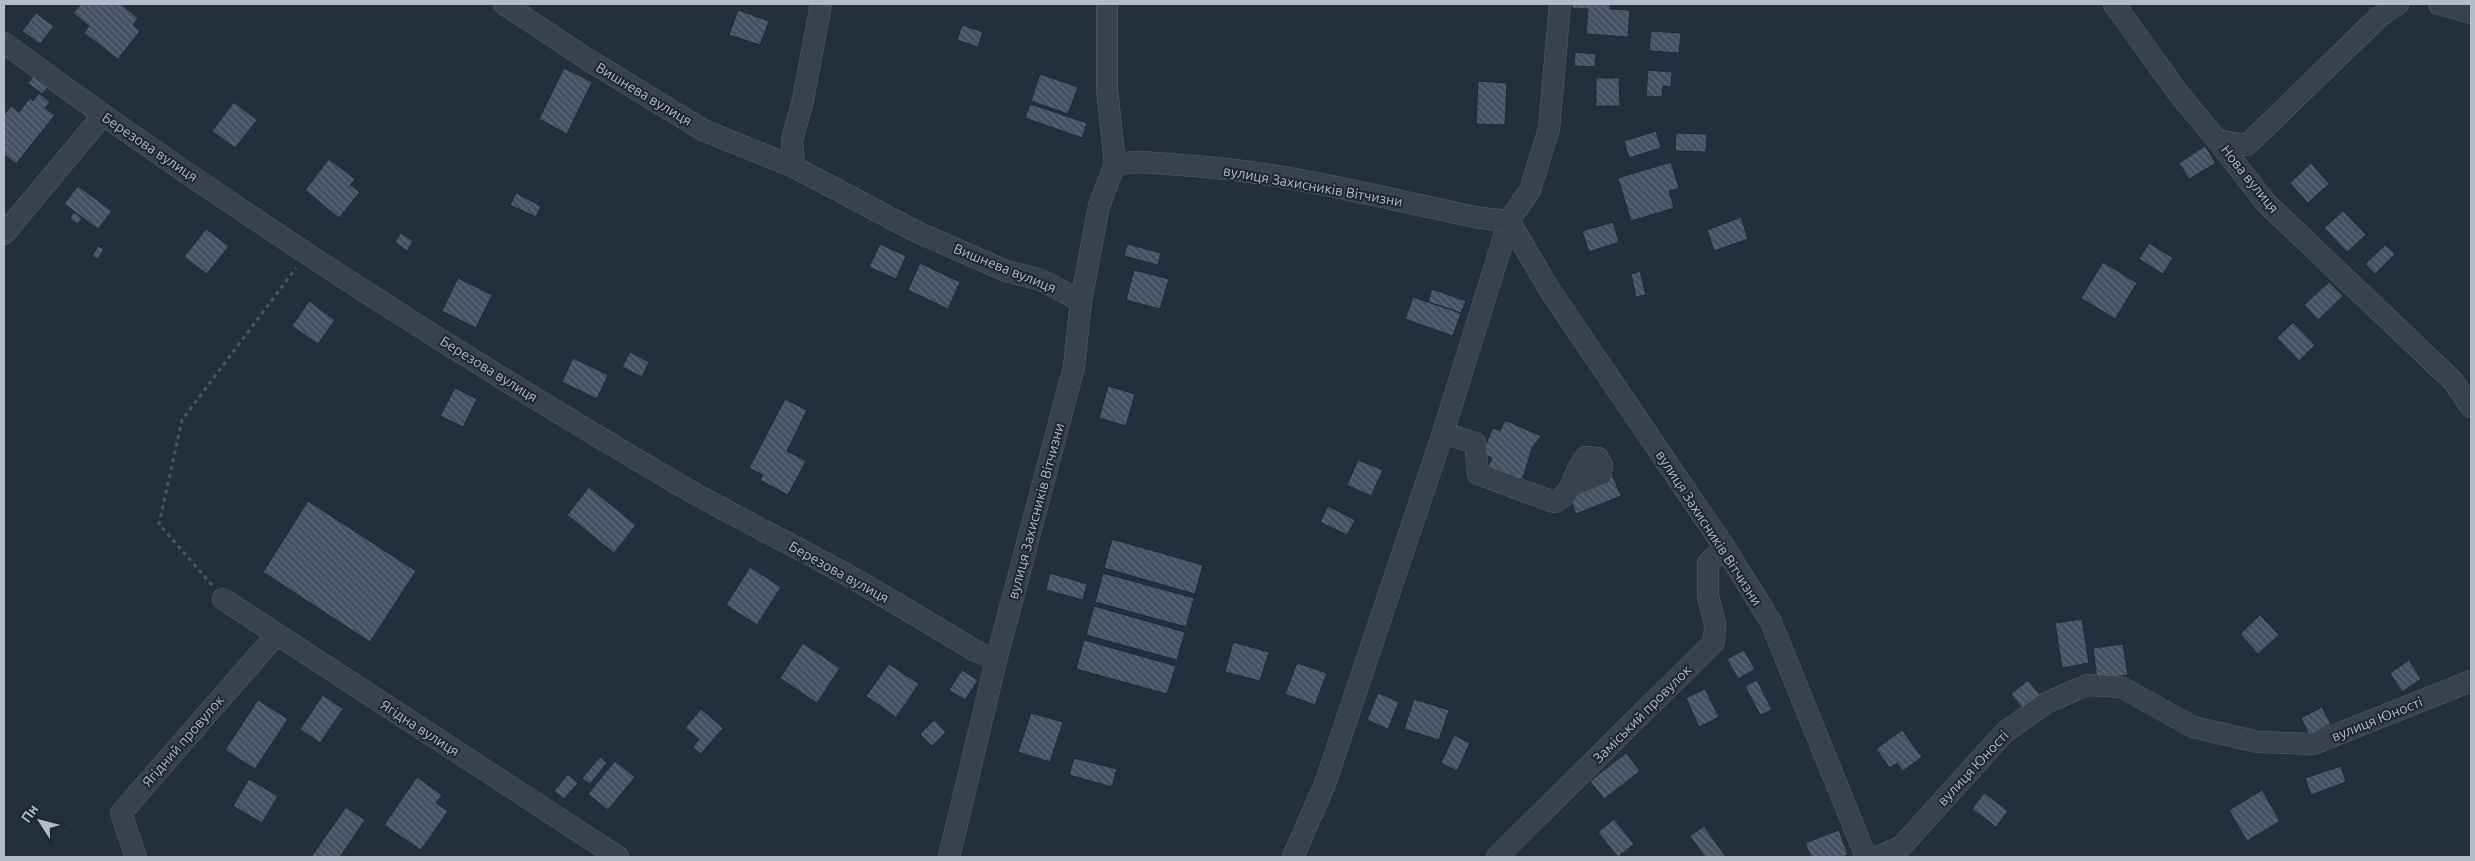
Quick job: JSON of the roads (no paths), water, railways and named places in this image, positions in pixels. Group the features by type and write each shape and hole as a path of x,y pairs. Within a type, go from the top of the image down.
{"street":[{"name":"Вишнева вулиця","path":"504,4 586,59 703,130 794,167 917,232 1006,271 1041,280 1081,301"},
{"path":"794,167 792,140 803,100 821,4"},
{"name":"вулиця Захисників Вітчизни","path":"949,857 996,661 1074,367 1081,301 1099,206 1115,164 1107,90 1108,4"},
{"path":"1293,857 1325,784 1444,433 1509,220 1530,190 1550,128 1560,4"},
{"path":"2114,4 2179,94 2217,140"},
{"name":"Нова вулиця","path":"2217,140 2247,145 2379,17 2398,4"},
{"path":"2439,4 2471,12"},
{"name":"Березова вулиця","path":"4,43 103,116 308,253 494,373 680,485 829,565 996,661"},
{"path":"4,234 103,116"},
{"name":"Нова вулиця","path":"2217,140 2266,203 2454,381 2471,406"},
{"name":"вулиця Захисників Вітчизни","path":"1115,164 1134,162 1224,169 1285,178 1481,218 1509,220 1551,292 1725,548 1771,622 1866,857"},
{"path":"1444,433 1476,443 1478,474 1554,502 1561,500 1573,485"},
{"name":"Заміський провулок","path":"1497,857 1714,642 1715,624 1708,596 1708,563 1725,548"},
{"name":"Ягідна вулиця","path":"223,599 618,857"},
{"name":"Ягідний провулок","path":"136,857 120,813 277,634"},
{"name":"вулиця Юності","path":"1878,857 1902,846 2005,732 2046,703 2087,685 2121,688 2193,727 2258,742 2313,744 2471,681"}]}
